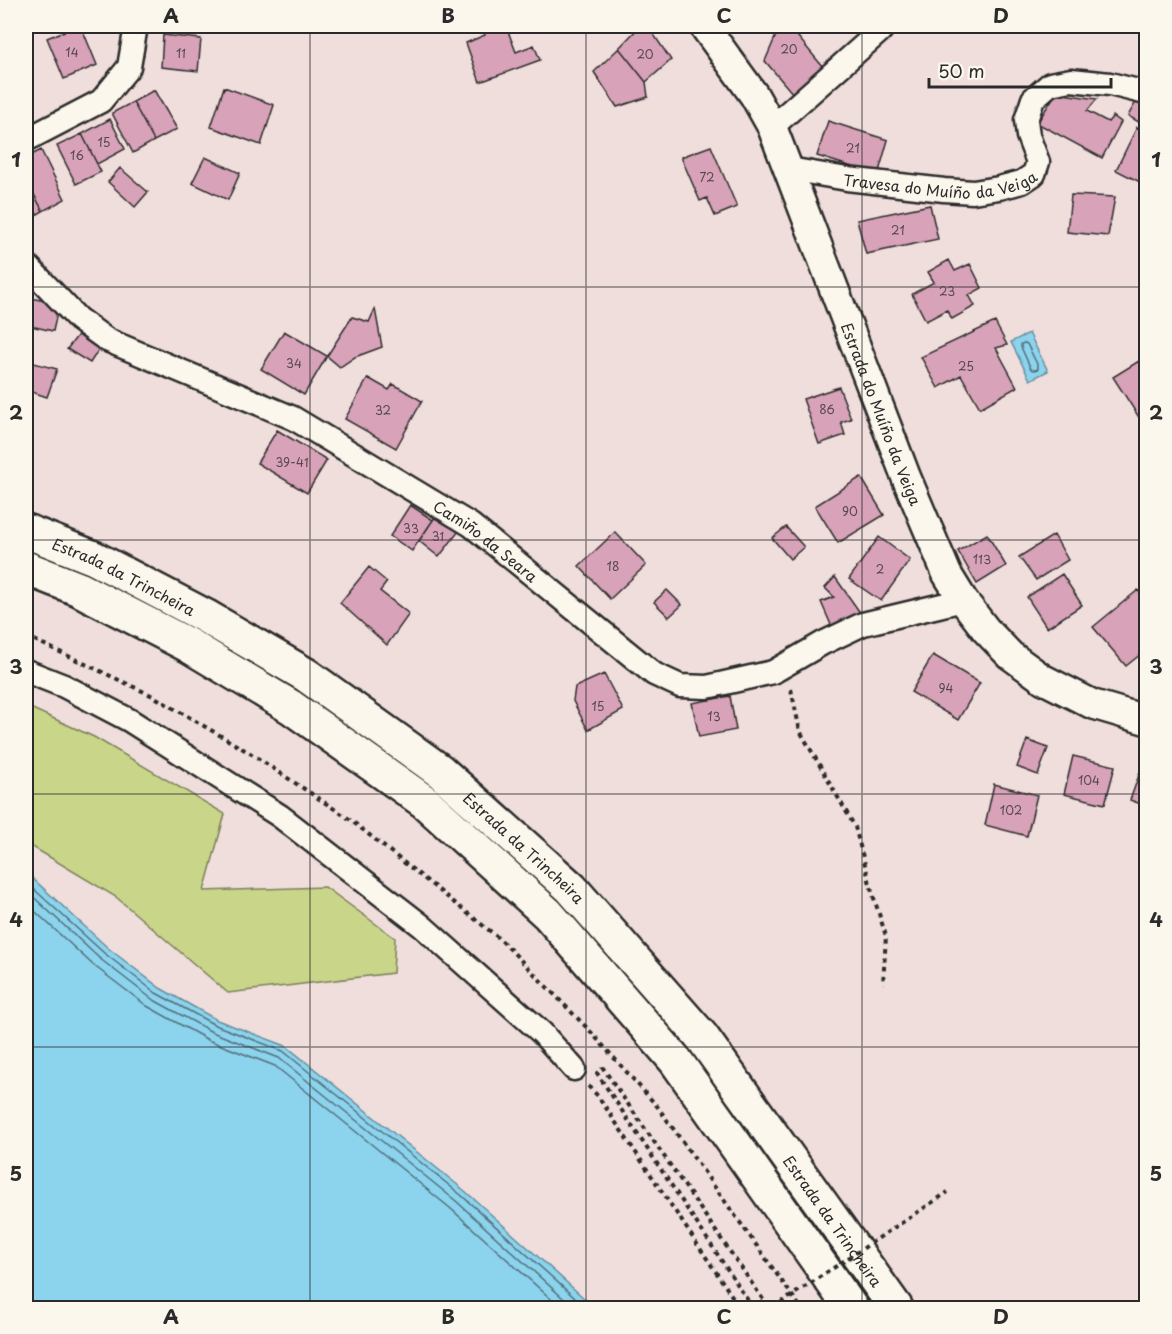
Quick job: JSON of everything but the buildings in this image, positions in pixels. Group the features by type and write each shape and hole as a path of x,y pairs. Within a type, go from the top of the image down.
{"highway":[{"name":"Estrada da Trincheira","path":"26,531 94,558 205,615 306,675 440,771 572,888 702,1037 896,1308"},
{"name":"Estrada da Trincheira","path":"26,568 79,589 188,645 291,707 425,802 548,914 676,1060 851,1308"}],"street":[{"path":"26,140 101,101 129,68 136,26"},
{"name":"Estrada do Muíño da Veiga","path":"704,26 754,95 772,127 906,477 947,574 963,600 986,630 1010,655 1043,680 1092,704 1146,720"},
{"path":"772,127 884,26"},
{"name":"Travesa do Muíño da Veiga","path":"789,169 847,179 944,190 973,192 999,188 1022,182 1035,174 1038,162 1026,120 1033,99 1050,84 1071,80 1110,84 1146,93"},
{"name":"Camiño da Seara","path":"26,264 78,319 107,340 293,418 471,525 654,674 680,686 707,687 773,672 823,643 863,624 963,600"},
{"path":"26,671 64,686 129,720 280,816 422,926 542,1033 574,1070"}],"path":[{"path":"773,672 788,683 800,731 855,827 886,936 883,984"},
{"path":"753,1308 597,1073 603,1068 771,1308 948,1192"},
{"path":"574,1070 598,1096 740,1308"}],"green space":[{"path":"26,706 94,737 225,814 204,891 325,887 395,938 393,973 228,993 116,897 26,843"}],"water":[{"path":"1029,333 1048,371 1030,380 1011,342"},
{"path":"26,875 31,877 108,948 160,988 217,1020 286,1046 465,1191 595,1308 26,1308"}]}
